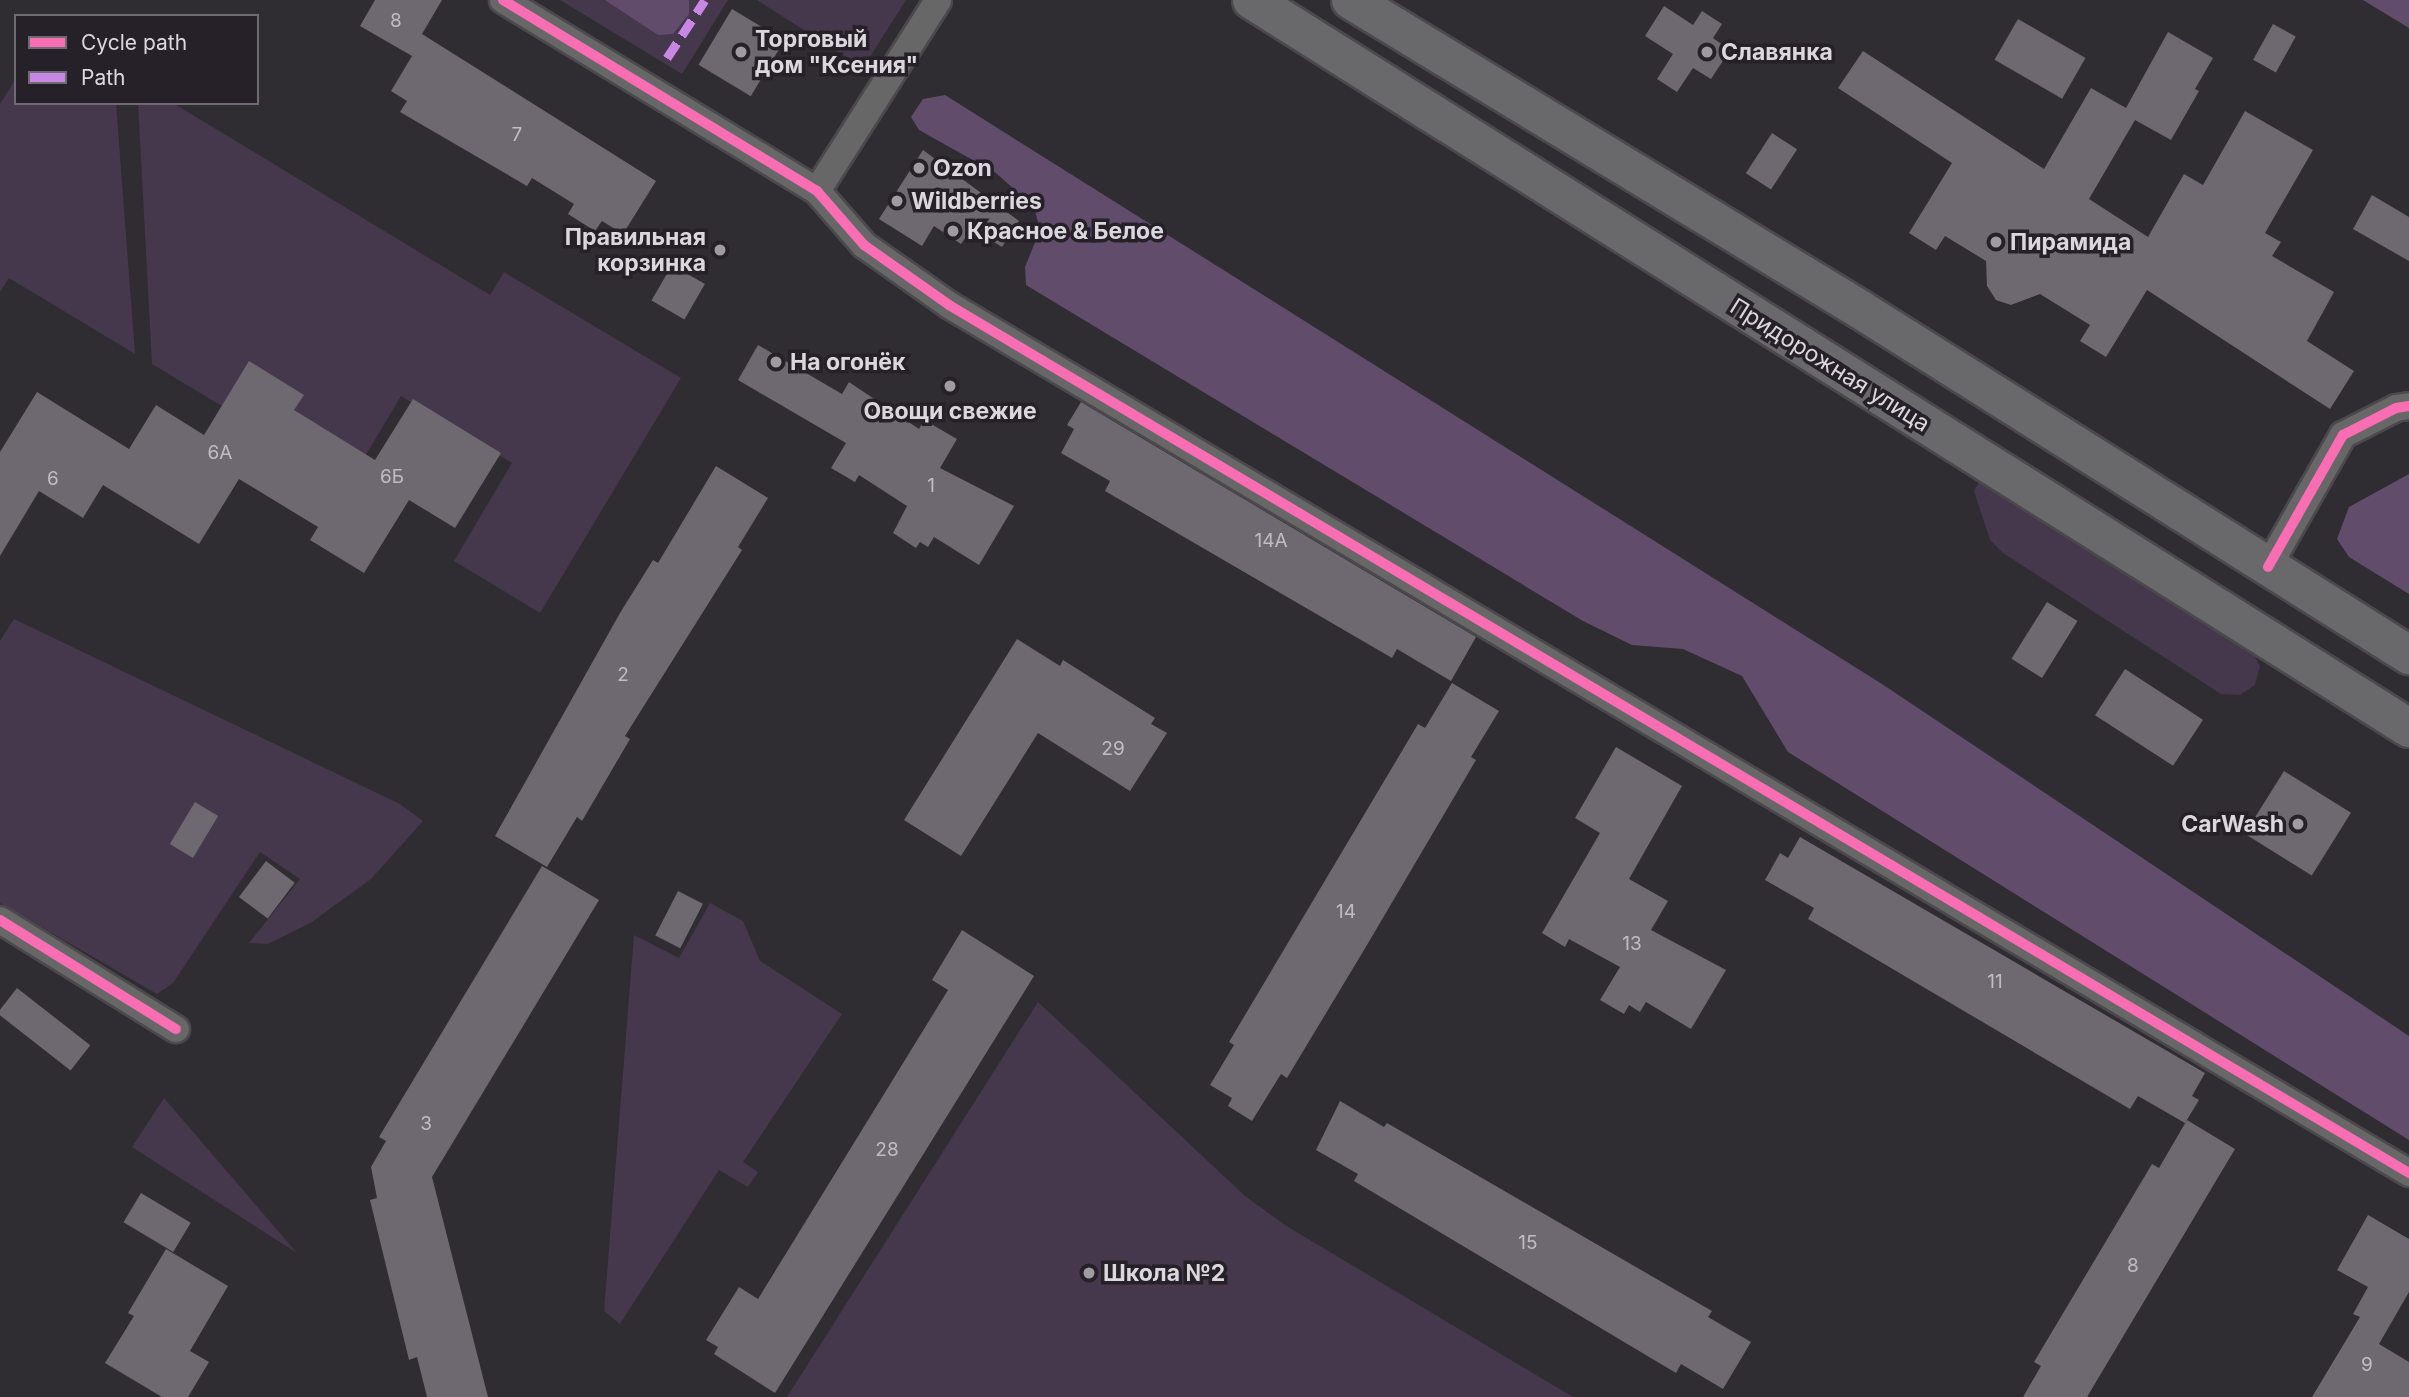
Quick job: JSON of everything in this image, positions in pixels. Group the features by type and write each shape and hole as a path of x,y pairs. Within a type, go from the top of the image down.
{"main road":[{"name":"Придорожная улица","path":"1252,0 2409,728"},
{"path":"1351,0 1509,92 2409,655"}],"street":[{"path":"503,0 817,191 864,245 949,305 2409,1173"},
{"path":"817,191 937,0"},
{"path":"2268,567 2343,435 2376,416 2409,407"},
{"path":"0,920 176,1029"}],"shaded area":[{"path":"560,0 728,0 682,74"},
{"path":"605,0 689,0 689,14 673,34 658,35"},
{"path":"757,0 906,0 863,68"},
{"path":"2363,0 2409,0 2409,28"},
{"path":"14,81 14,105 116,105 135,354 9,278 0,292 0,104"},
{"path":"945,95 1882,684 2409,1036 2409,1140 1788,752 1742,676 1683,649 1632,645 1583,621 1026,285 1025,267 1040,230 1034,207 996,173 919,130 911,117 923,99"},
{"path":"138,105 176,105 490,295 504,272 681,378 540,613 454,561 512,463 401,396 349,483 152,364"},
{"path":"2409,474 2409,594 2349,557 2337,539 2349,507"},
{"path":"1980,480 2251,650 2260,666 2255,685 2240,695 2221,694 2003,553 1990,540 1974,491"},
{"path":"14,619 400,804 423,821 371,879 312,922 268,944 249,943 300,879 260,852 173,983 157,994 0,903 0,641"},
{"path":"710,903 743,921 760,961 842,1014 743,1162 758,1172 748,1187 719,1170 620,1324 604,1311 634,935 679,958"},
{"path":"1038,1002 1245,1196 1288,1227 1573,1397 787,1397"},
{"path":"164,1098 297,1253 132,1147"}],"building":[{"path":"375,0 442,0 422,34 656,181 623,234 602,221 595,231 568,214 574,204 532,178 527,186 400,112 407,101 391,91 412,56 360,26"},
{"path":"1664,6 1693,25 1702,11 1722,24 1713,38 1730,50 1711,79 1693,68 1677,92 1657,79 1673,54 1645,36"},
{"name":"Торговый дом \"Ксения\"","path":"732,9 784,40 751,96 699,65"},
{"path":"2018,19 2086,58 2062,99 1994,60"},
{"path":"2273,24 2296,37 2276,72 2253,60"},
{"path":"2168,32 2213,58 2195,89 2199,91 2171,140 2135,120 2089,199 2148,237 2184,174 2203,185 2245,111 2313,150 2265,233 2281,242 2272,256 2334,292 2307,341 2354,371 2330,409 2147,290 2106,357 2080,341 2090,325 2040,294 2011,305 1996,300 1987,286 1986,261 1945,236 1936,250 1909,233 1952,163 1838,88 1863,51 2044,169 2091,88 2126,108"},
{"path":"1772,133 1797,149 1771,190 1746,173"},
{"path":"923,150 1019,221 1002,247 972,228 961,244 934,226 922,246 879,219"},
{"path":"2372,195 2409,217 2409,261 2353,229"},
{"path":"672,265 705,284 684,320 652,301"},
{"path":"758,345 842,394 849,382 919,429 924,420 957,439 940,468 1014,506 979,565 934,537 928,547 920,542 916,548 893,533 907,506 859,475 855,482 831,468 846,443 738,380"},
{"path":"249,361 304,395 294,410 375,460 413,399 501,453 455,528 409,500 364,573 310,540 318,527 239,479 199,544 103,485 83,518 39,491 0,556 0,452 37,392 129,449 156,405 204,435"},
{"path":"1081,402 1476,637 1451,681 1397,649 1392,658 1105,491 1110,481 1061,453 1074,429 1067,425"},
{"path":"716,466 768,498 738,547 742,550 625,736 630,739 582,821 577,817 547,867 495,836 620,613 653,560 658,563"},
{"path":"2047,602 2078,621 2042,678 2011,659"},
{"path":"1017,639 1060,666 1063,660 1155,718 1151,724 1167,733 1130,791 1038,733 961,856 904,820"},
{"path":"2125,669 2203,720 2173,766 2095,715"},
{"path":"1452,683 1499,711 1471,757 1476,760 1287,1078 1281,1074 1252,1121 1228,1106 1232,1098 1210,1085 1234,1045 1229,1042 1418,724 1425,728"},
{"path":"1616,747 1682,786 1629,879 1668,901 1651,930 1726,970 1691,1029 1646,1002 1640,1012 1629,1005 1624,1014 1600,1000 1620,967 1569,939 1565,947 1542,933 1600,833 1575,818"},
{"name":"CarWash","path":"2284,771 2351,813 2312,876 2245,834"},
{"path":"195,802 218,816 193,858 170,844"},
{"path":"1800,837 2205,1073 2192,1096 2199,1100 2185,1123 2138,1096 2130,1109 1808,919 1814,908 1765,880 1780,853 1788,858"},
{"path":"266,861 295,883 268,919 239,897"},
{"path":"542,866 599,900 432,1177 488,1397 427,1397 417,1357 409,1360 370,1200 377,1198 371,1167 386,1141 379,1137"},
{"path":"678,891 703,904 680,948 655,936"},
{"path":"962,930 1034,976 775,1393 714,1354 718,1347 706,1340 739,1287 758,1299 948,990 932,980"},
{"path":"17,988 90,1045 71,1070 0,1015 0,1010"},
{"path":"1340,1101 1384,1127 1387,1123 1712,1311 1708,1317 1751,1342 1723,1389 1681,1364 1676,1373 1354,1181 1358,1174 1316,1150"},
{"path":"2187,1120 2235,1149 2087,1397 2023,1397 2041,1366 2034,1362 2152,1164 2159,1168"},
{"path":"141,1193 191,1223 173,1252 123,1222"},
{"path":"2368,1215 2409,1239 2409,1292 2379,1344 2409,1362 2409,1397 2312,1397 2360,1317 2353,1314 2368,1287 2337,1270"},
{"path":"166,1249 228,1286 190,1351 209,1362 188,1397 162,1397 105,1363 134,1316 128,1313"}],"marked path":[{"path":"667,58 705,0"}],"cycle path":[{"path":"503,0 817,191 864,245 949,305 2409,1173"},
{"path":"2268,567 2343,435 2396,408 2409,406"},
{"path":"0,920 176,1029"}],"place":[{"name":"Торговый дом \"Ксения\"","path":"741,52"},
{"name":"Славянка","path":"1707,52"},
{"name":"Ozon","path":"919,168"},
{"name":"Wildberries","path":"897,201"},
{"name":"Красное & Белое","path":"953,231"},
{"name":"Пирамида","path":"1996,242"},
{"name":"Правильная корзинка","path":"720,250"},
{"name":"На огонёк","path":"776,362"},
{"name":"Овощи свежие","path":"950,386"},
{"name":"CarWash","path":"2298,824"},
{"name":"Школа №2","path":"1089,1273"}]}
